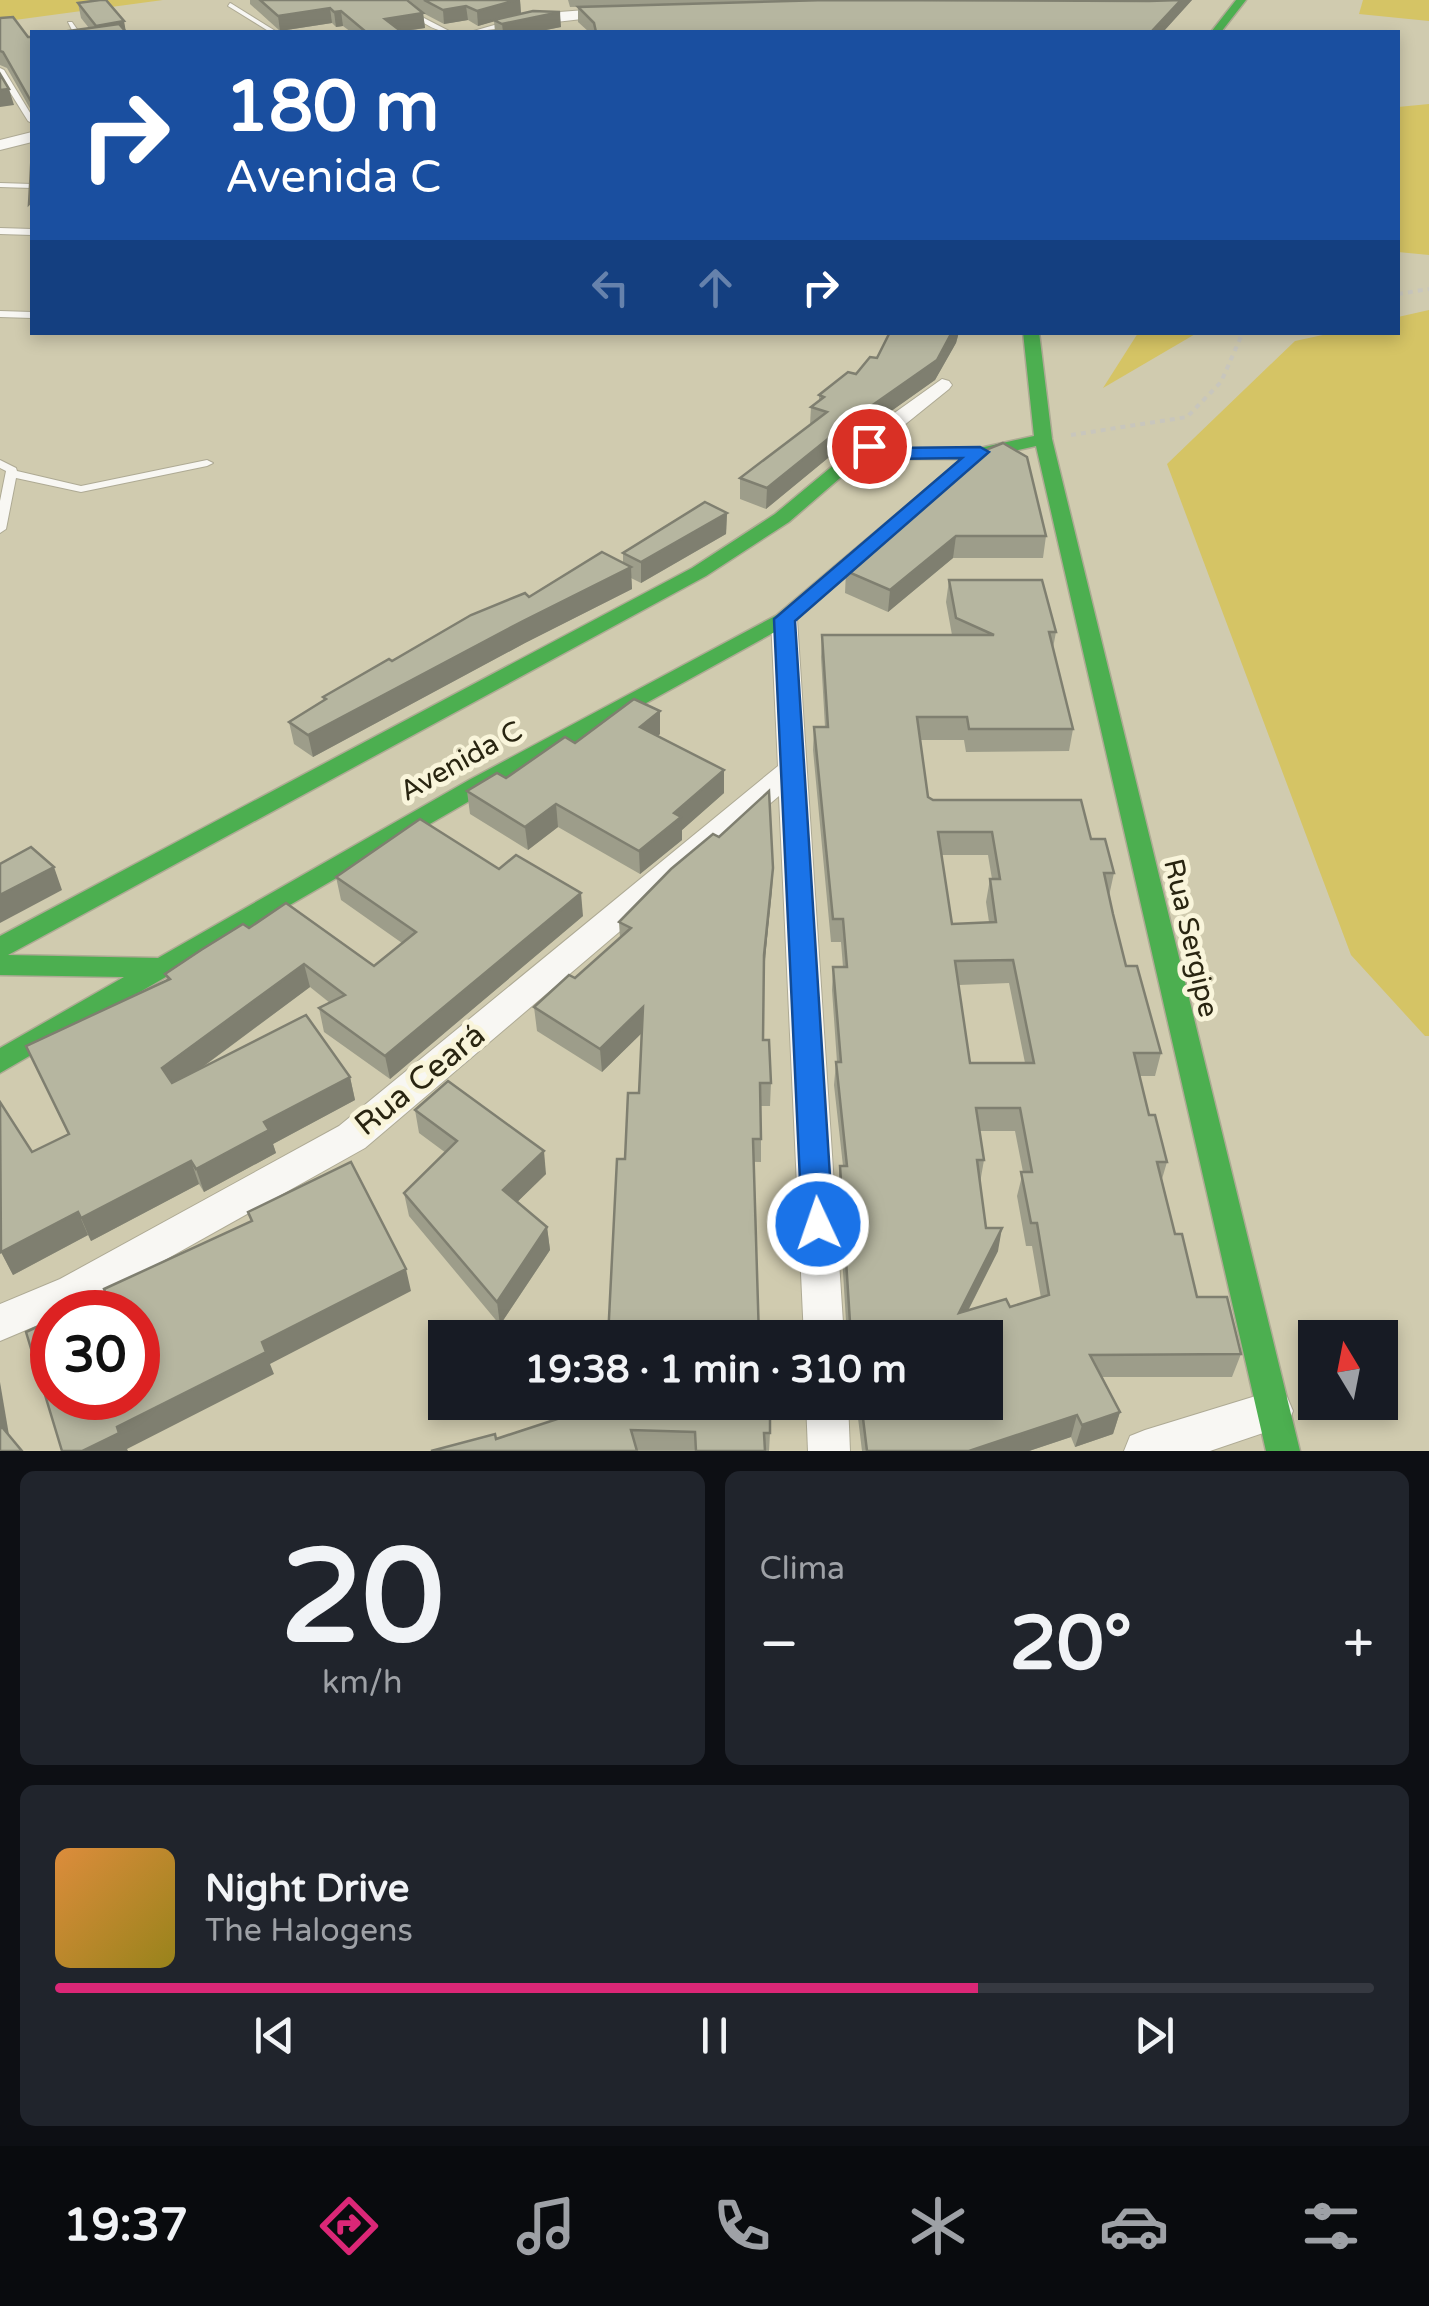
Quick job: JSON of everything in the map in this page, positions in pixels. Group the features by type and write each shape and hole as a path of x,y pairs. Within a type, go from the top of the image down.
{"main road":[{"path":"1218,30 1241,0"},
{"name":"Rua Sergipe","path":"1031,335 1043,439 1283,1451"},
{"name":"Avenida C","path":"0,948 699,572 782,518 840,468 888,454 980,452 1043,439"},
{"name":"Avenida C","path":"0,1062 477,786 784,619 980,452"},
{"path":"0,965 161,968"}],"street":[{"path":"485,30 533,18 622,12"},
{"path":"0,146 30,138"},
{"path":"888,454 869,446 873,439 942,386"},
{"path":"784,619 823,1320"},
{"name":"Rua Ceará","path":"0,1324 74,1291 352,1137 794,768"},
{"path":"1144,1451 1272,1411"},
{"path":"828,1420 830,1451"}],"lane":[{"path":"399,0 420,18 444,30"},
{"path":"230,4 271,30"},
{"path":"70,24 74,30"},
{"path":"0,70 30,118"},
{"path":"0,185 30,186"},
{"path":"0,232 30,232"},
{"path":"0,314 30,314"},
{"path":"0,462 11,473 82,489 208,463"},
{"path":"0,529 11,473"}],"path":[{"path":"1400,294 1429,289"},
{"path":"1043,439 1187,417 1222,382 1242,335"}],"shaded area":[{"path":"0,0 163,0 0,22"},
{"path":"1363,0 1429,0 1429,21 1359,14"},
{"path":"1429,104 1429,255 1400,252 1400,107"},
{"path":"1429,310 1429,1036 1351,955 1167,464 1295,341 1323,335 1400,335 1400,317"},
{"path":"1137,335 1194,335 1103,388"}],"building":[{"path":"106,0 124,21 96,26 78,3"},
{"path":"260,0 407,0 423,13 385,19 399,30 364,30 341,11 330,8 278,16"},
{"path":"424,0 516,0 477,11 466,6 443,10"},
{"path":"827,0 1181,0 1153,30 596,30 594,23 578,7"},
{"path":"533,11 560,12 502,24 494,20"},
{"path":"13,17 30,37 30,99 0,51 0,18"},
{"path":"119,24 124,30 76,30"},
{"path":"0,74 9,89 0,90"},
{"path":"888,335 950,335 937,360 864,411 856,426 829,438 767,488 740,478 827,412 811,407 824,397 819,395 848,372 856,374 870,357 877,358"},
{"path":"1003,443 1027,457 1046,536 956,536 890,590 846,571 988,449"},
{"path":"705,502 727,513 641,562 623,553"},
{"path":"602,552 631,567 308,735 289,722 326,699 323,697 389,659 392,661 471,615 525,593 529,597"},
{"path":"949,580 1042,580 1056,632 1049,632 1073,729 969,729 967,717 917,717 928,797 1081,800 1091,839 1105,839 1114,873 1104,873 1126,966 1137,966 1161,1053 1134,1053 1149,1115 1155,1115 1167,1162 1157,1162 1175,1234 1182,1234 1197,1297 1227,1297 1241,1354 1090,1355 1120,1412 1082,1425 1077,1415 969,1451 867,1451 863,1420 1003,1420 1003,1320 850,1320 840,1166 847,1166 836,1062 841,1062 833,967 847,967 843,919 833,919 814,727 828,727 822,635 994,635 956,618","holes":["938,832 992,832 1000,879 990,879 996,922 952,924","1013,960 1034,1063 970,1063 955,961","976,1108 1020,1108 1032,1172 1021,1172 1031,1223 1037,1223 1049,1295 1010,1307 1006,1299 959,1313 1002,1228 986,1228 977,1160 984,1160"]},
{"path":"634,699 660,711 640,727 724,770 674,813 681,817 639,851 556,804 525,827 467,791 497,773 506,778 565,737 575,743"},
{"path":"769,791 773,868 764,955 763,1040 769,1040 771,1083 760,1083 761,1139 753,1139 758,1320 609,1320 617,1159 625,1159 628,1093 639,1093 643,1007 600,1049 534,1007 569,975 575,978 631,928 619,922 671,869 713,834 719,837"},
{"path":"420,819 499,869 516,855 581,893 385,1056 319,1008 345,995 304,964 162,1068 172,1083 306,1015 350,1077 264,1122 269,1130 196,1169 191,1161 81,1218 78,1212 1,1252 0,1102 32,1152 69,1134 26,1046 170,979 165,974 201,950 243,924 249,928 286,903 374,966 416,932 336,877"},
{"path":"31,847 54,867 0,895 0,864"},
{"path":"448,1081 544,1151 503,1190 547,1227 497,1302 404,1193 457,1141 415,1110"},
{"path":"351,1162 406,1269 262,1342 266,1352 160,1405 160,1290 104,1289 252,1221 248,1212"},
{"path":"53,1420 131,1420 117,1427 119,1433 82,1451 62,1451"},
{"path":"554,1420 770,1420 770,1433 764,1433 765,1451 696,1451 695,1432 631,1430 637,1451 431,1451 495,1434 496,1439"},
{"path":"2,1427 22,1451 0,1451"}],"traffic: fast":[{"path":"1218,30 1241,0"},
{"path":"1031,335 1043,439 1283,1451"},
{"path":"0,948 699,572 782,518 841,468 857,460 888,454 980,453 1043,439"},
{"path":"0,1062 477,786 784,619 980,453"},
{"path":"0,965 161,968"}],"route":[{"path":"818,1224 784,619 980,452 888,454 869,446"}]}
